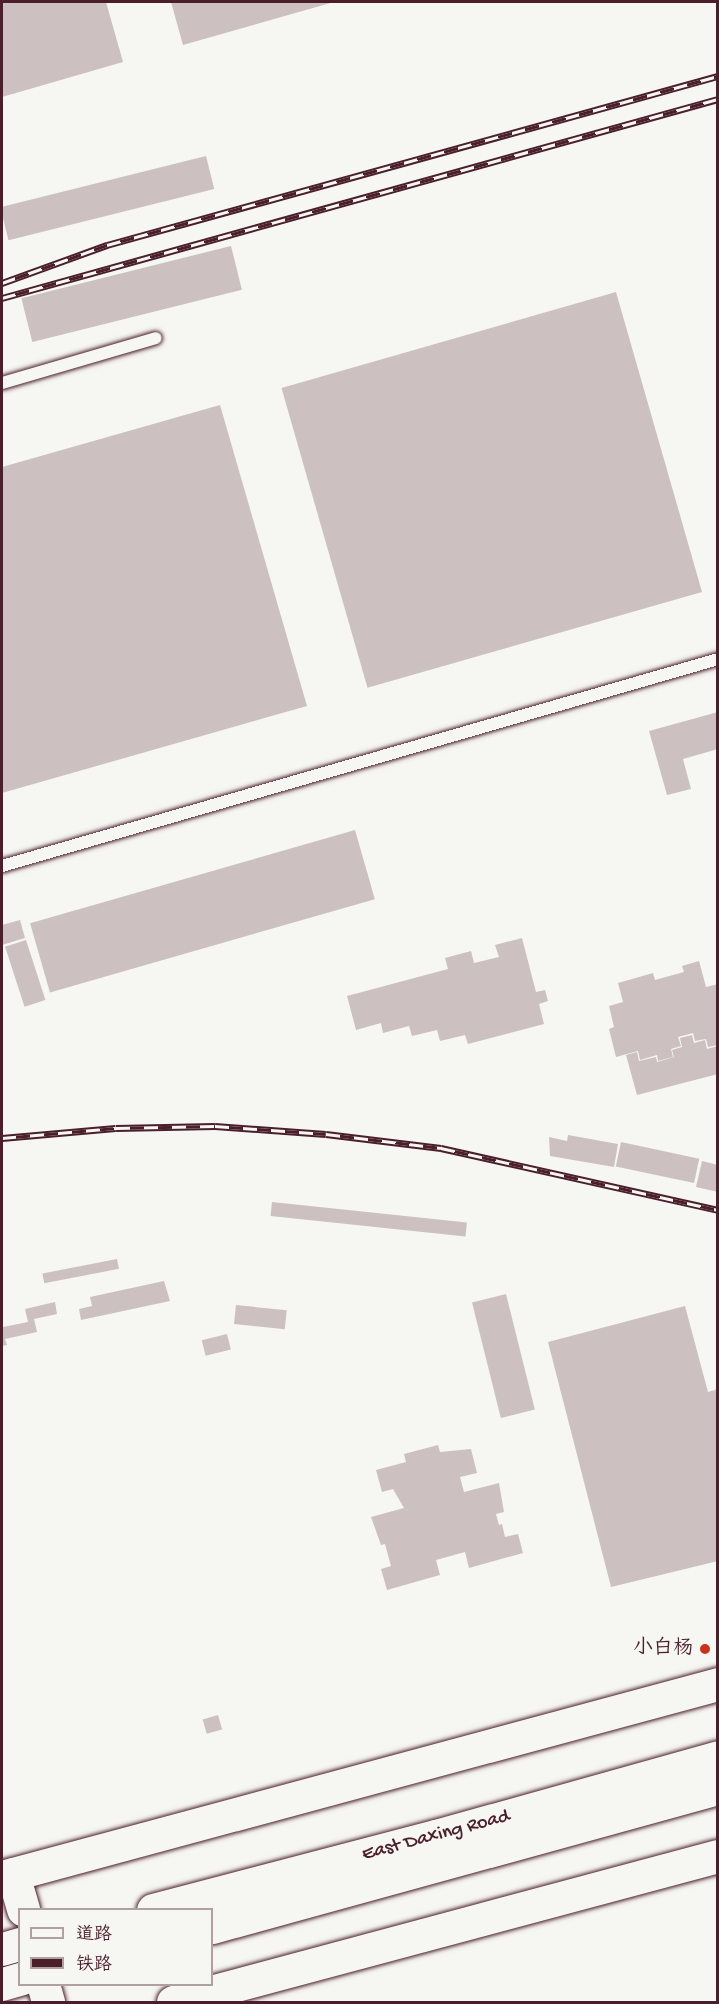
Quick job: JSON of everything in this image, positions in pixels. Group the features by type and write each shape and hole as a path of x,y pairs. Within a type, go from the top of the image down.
{"main road":[{"path":"22,1908 7,1875 717,1684"},
{"name":"East Daxing Road","path":"161,1908 436,1836 717,1757"},
{"name":"East Daxing Road","path":"213,1927 717,1788"},
{"path":"173,2002 717,1856"},
{"path":"2,1949 18,1945"},
{"path":"2,1984 18,1980"},
{"path":"44,1986 48,2002"}],"lane":[{"path":"2,383 156,338"},
{"path":"2,866 717,659"}],"building":[{"path":"2,2 106,2 123,62 2,97"},
{"path":"171,2 334,2 183,45"},
{"path":"206,156 214,189 9,240 2,207"},
{"path":"231,246 242,290 32,342 21,298"},
{"path":"616,292 702,592 367,688 281,388"},
{"path":"220,405 307,706 2,793 2,467"},
{"path":"718,712 718,749 683,759 691,789 667,795 649,731"},
{"path":"355,830 375,899 50,992 30,923"},
{"path":"20,920 25,938 2,945 2,925"},
{"path":"522,938 536,992 545,990 548,1001 539,1004 544,1024 468,1044 465,1035 440,1041 437,1030 412,1036 409,1026 383,1033 381,1023 356,1030 347,996 448,969 445,958 471,951 474,963 499,957 495,945"},
{"path":"26,940 45,1000 25,1007 5,947"},
{"path":"699,961 706,987 718,984 718,1045 708,1047 706,1039 695,1041 693,1033 678,1037 681,1046 671,1049 673,1057 658,1061 657,1055 640,1060 638,1051 616,1057 609,1029 614,1027 609,1006 623,1002 618,983 653,973 655,980 684,972 682,966"},
{"path":"692,1035 694,1043 705,1040 707,1049 718,1046 718,1074 637,1095 626,1055 637,1052 639,1061 656,1057 657,1062 674,1057 672,1050 682,1047 680,1038"},
{"path":"568,1135 618,1144 614,1167 550,1156 549,1137 567,1141"},
{"path":"621,1142 699,1159 694,1183 616,1166"},
{"path":"702,1161 718,1165 718,1192 696,1187"},
{"path":"272,1202 467,1222 465,1236 271,1216"},
{"path":"117,1259 119,1269 44,1283 42,1274"},
{"path":"164,1281 170,1301 81,1320 79,1309 92,1306 90,1297"},
{"path":"506,1294 535,1409 501,1418 472,1302"},
{"path":"55,1302 57,1314 34,1319 37,1332 5,1339 7,1345 2,1346 2,1323 3,1327 28,1322 25,1309"},
{"path":"236,1305 287,1310 285,1329 234,1324"},
{"path":"685,1306 708,1392 718,1389 718,1561 611,1587 548,1342"},
{"path":"227,1334 231,1350 206,1356 202,1340"},
{"path":"438,1445 440,1452 471,1449 477,1473 460,1477 464,1492 499,1483 504,1512 496,1514 499,1525 502,1524 505,1537 518,1534 523,1553 469,1568 465,1552 436,1560 440,1575 387,1590 381,1569 391,1566 385,1544 381,1545 371,1517 404,1508 393,1489 382,1492 376,1470 406,1462 404,1454"},
{"path":"218,1715 222,1729 207,1734 203,1719"}],"railway":[{"path":"2,283 107,245 718,76"},
{"path":"2,298 718,99"},
{"path":"2,1138 116,1128 215,1126 326,1134 441,1148 718,1210"}],"place":[{"name":"小白杨","path":"705,1649"}]}
